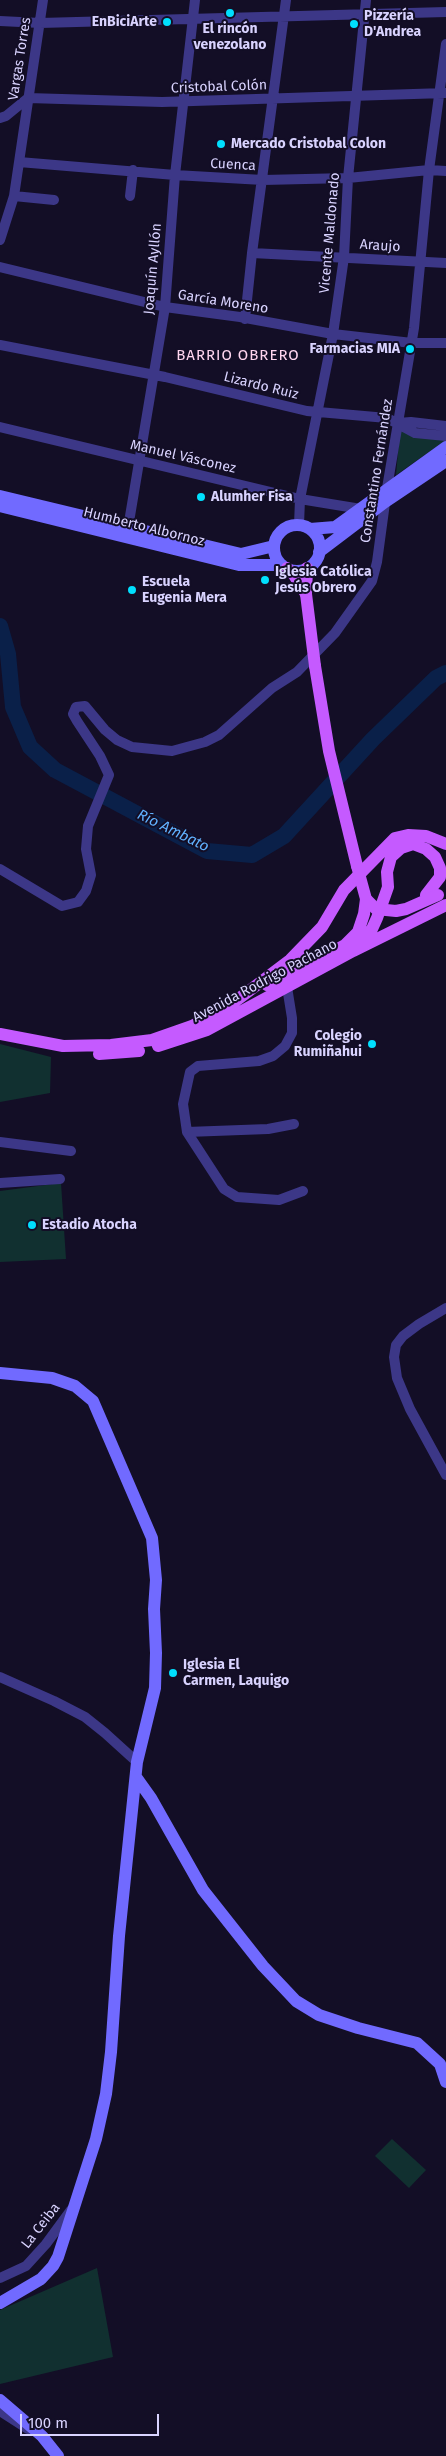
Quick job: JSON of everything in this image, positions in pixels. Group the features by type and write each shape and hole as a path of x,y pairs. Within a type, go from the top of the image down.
{"main road":[{"path":"284,567 294,575 306,594"},
{"path":"246,995 301,969 345,945 358,932 364,914 366,899 329,752 306,594 307,568"},
{"path":"246,995 290,960 322,927 344,890 395,838 408,835 426,836 446,844"},
{"path":"352,951 372,929 388,888 387,872 391,857 401,848 414,844 426,849 435,857 440,868 439,897"},
{"path":"357,866 371,897 381,905 395,907 439,897"},
{"path":"366,899 376,909 396,911 439,897 446,885"},
{"name":"Avenida Rodrigo Pachano","path":"0,1042 69,1054 117,1054 145,1050 176,1042 207,1030 287,987 352,951 439,897"},
{"name":"Avenida Rodrigo Pachano","path":"0,1034 64,1046 111,1045 152,1040 192,1026 246,995"}],"street":[{"name":"Vargas Torres","path":"0,240 14,196 43,0"},
{"name":"Joaquín Ayllón","path":"127,533 165,307 175,175 185,102 195,0"},
{"path":"245,319 286,0"},
{"name":"Vicente Maldonado","path":"305,527 300,499 333,334 344,258 348,178 366,0"},
{"path":"0,21 40,23 446,12"},
{"name":"Constantino Fernández","path":"0,869 55,905 69,906 78,902 86,891 91,875 86,849 86,835 89,821 107,782 108,771 77,721 74,714 76,707 85,706 111,735 132,748 172,751 186,749 219,735 264,695 297,672 335,633 372,581 378,562 387,488 412,343 429,170 443,93 446,44"},
{"name":"Cristobal Colón","path":"28,98 185,102 443,93"},
{"path":"0,118 6,116 28,98"},
{"name":"Cuenca","path":"19,162 263,180 348,178 446,170"},
{"path":"130,196 133,170"},
{"path":"14,196 54,200"},
{"name":"Araujo","path":"252,253 446,263"},
{"name":"García Moreno","path":"0,267 165,307 333,334 412,343 446,343"},
{"name":"Lizardo Ruiz","path":"0,345 154,375 317,412 387,418 415,433 446,436"},
{"name":"Lizardo Ruiz","path":"398,423 411,422 446,426"},
{"name":"Manuel Vásconez","path":"0,427 300,499 361,509"},
{"path":"305,527 318,539 319,552 317,559 307,568 301,570 284,567 274,553 274,546 276,539 285,528 305,527 335,527 446,447"},
{"path":"319,552 385,502 446,461"},
{"name":"Humberto Albornoz","path":"0,496 239,565 284,567"},
{"name":"Humberto Albornoz","path":"0,506 127,533 242,554 274,546"},
{"path":"287,987 292,1018 292,1033 285,1046 273,1056 258,1061 198,1066 190,1072 183,1104 188,1132 224,1189 237,1198 279,1200 303,1191"},
{"path":"188,1132 268,1129 294,1124"},
{"path":"0,1142 71,1150"},
{"path":"0,1183 60,1179"},
{"path":"446,1308 403,1336 396,1345 394,1357 397,1378 410,1409 446,1475"},
{"path":"0,1373 52,1378 75,1386 93,1401 152,1538 156,1580 154,1610 155,1688 137,1762 106,2094 96,2139 76,2203 53,2266 41,2279 0,2303"},
{"path":"0,1678 54,1701 85,1717 137,1762"},
{"path":"136,1777 151,1798 203,1890 263,1966 296,2001 319,2015 358,2028 417,2043 440,2064 446,2082"},
{"name":"La Ceiba","path":"0,2278 26,2266 46,2244 76,2203"},
{"path":"0,2400 42,2436 58,2456"},
{"path":"0,2411 42,2436"}],"green space":[{"path":"400,430 446,440 396,475"},
{"path":"0,1044 51,1057 50,1093 0,1102"},
{"name":"Estadio Atocha","path":"61,1183 66,1259 0,1262 0,1191"},
{"path":"392,2139 426,2170 409,2188 375,2156"},
{"path":"97,2268 113,2357 0,2384 0,2310"}],"waterway":[{"name":"Río Ambato","path":"0,626 8,654 13,707 30,747 55,770 207,851 252,855 284,836 373,739 436,678 446,673"}],"place":[{"name":"El rincón venezolano","path":"230,13"},
{"name":"EnBiciArte","path":"167,22"},
{"name":"Pizzería D'Andrea","path":"354,24"},
{"name":"Mercado Cristobal Colon","path":"221,144"},
{"name":"Farmacias MIA","path":"410,349"},
{"name":"Alumher Fisa","path":"201,497"},
{"name":"Iglesia Católica Jesús Obrero","path":"265,580"},
{"name":"Escuela Eugenia Mera","path":"132,590"},
{"name":"Colegio Rumiñahui","path":"372,1044"},
{"name":"Estadio Atocha","path":"32,1225"},
{"name":"Iglesia El Carmen, Laquigo","path":"173,1673"}],"district":[{"name":"BARRIO OBRERO","path":"238,356"}]}
